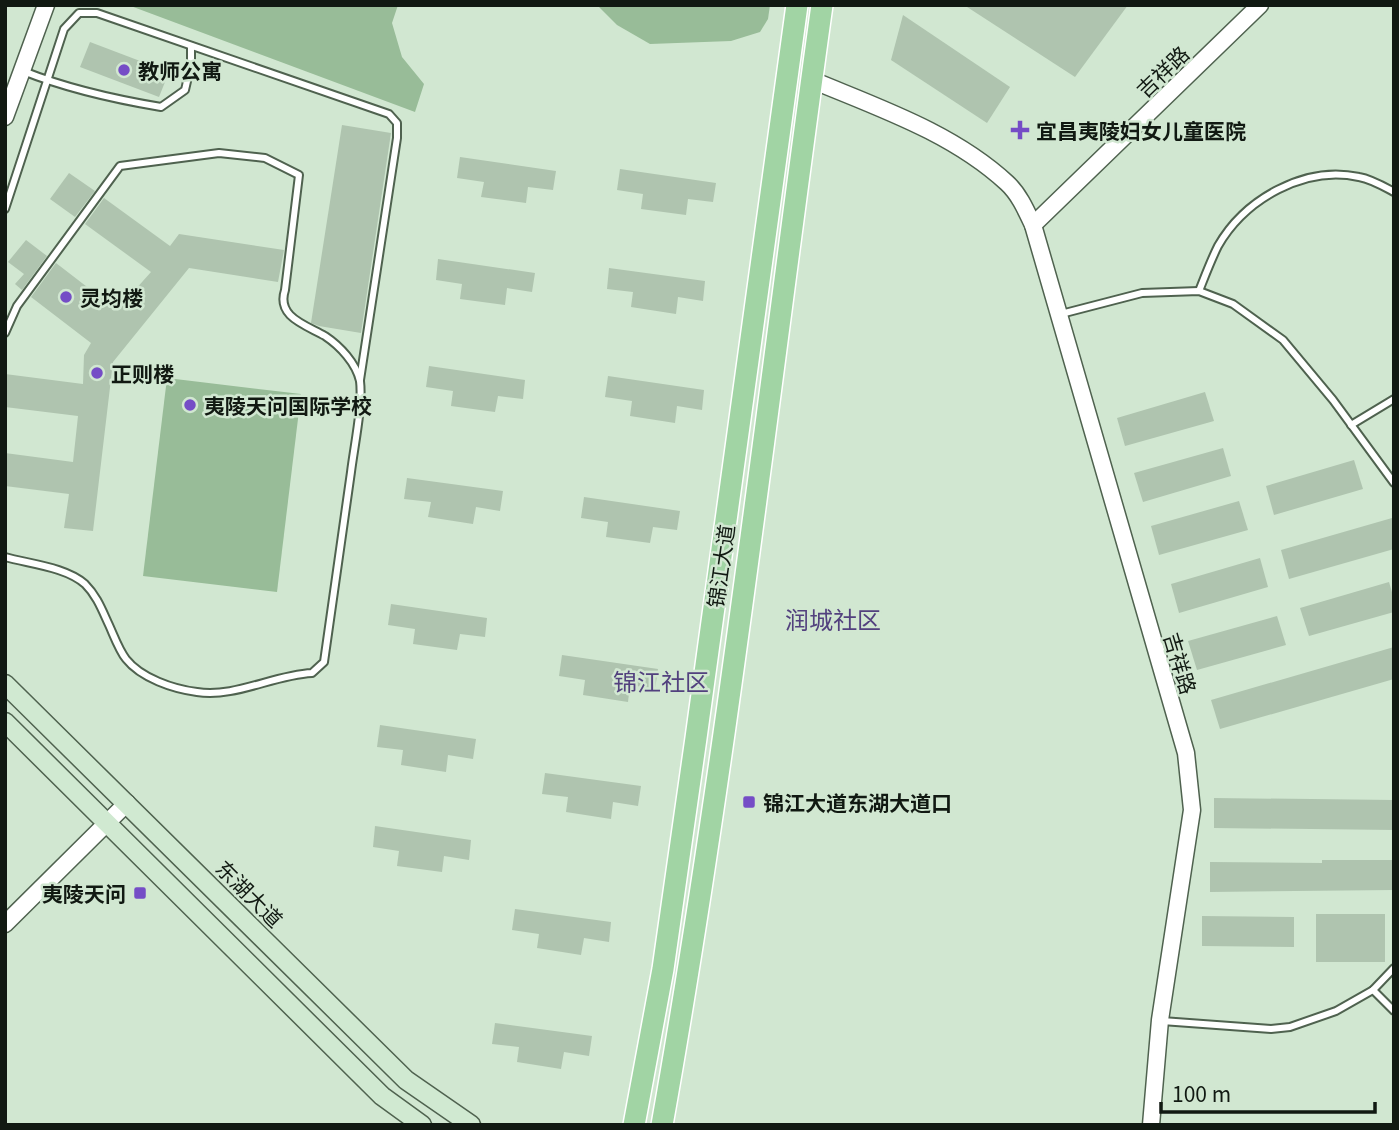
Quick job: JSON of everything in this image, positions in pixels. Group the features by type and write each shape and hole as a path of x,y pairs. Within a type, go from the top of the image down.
{"main road":[{"name":"锦江大道","path":"634,1124 663,969 695,752 797,5"},
{"name":"锦江大道","path":"662,1124 688,975 757,499 822,5"},
{"name":"东湖大道","path":"5,684 406,1080 471,1125"},
{"path":"5,722 382,1096 422,1125"}],"street":[{"path":"5,117 46,5"},
{"name":"吉祥路","path":"1033,225 1260,5"},
{"name":"吉祥路","path":"812,80 901,117 963,150 1009,184 1025,206 1033,225 1186,753 1192,810 1160,1020 1151,1125"},
{"path":"5,924 127,803"}],"lane":[{"path":"5,209 64,29 79,13 97,13 389,114 397,123 324,662 312,673 292,674 229,691 199,693 172,687 145,674 126,659 97,598 85,584 68,572 5,558"},
{"path":"21,71 104,98 161,107 186,90 191,46"},
{"path":"5,333 17,306 120,166 219,153 265,158 299,175 282,298 283,308 298,322 326,337 343,351 354,366 360,382"},
{"path":"1199,291 1219,245 1252,205 1289,184 1329,174 1361,177 1394,192"},
{"path":"1059,314 1142,293 1199,291 1233,304 1283,340 1394,483"},
{"path":"1351,425 1394,398"},
{"path":"1160,1020 1271,1029 1290,1027 1336,1011 1373,990 1394,968"},
{"path":"1373,990 1394,1011"}],"green space":[{"path":"128,5 398,5 392,23 402,57 424,84 415,112"},
{"path":"597,5 770,5 768,19 760,32 731,41 650,44 617,25"},
{"path":"167,378 301,394 277,592 143,576"}],"building":[{"path":"964,5 1128,5 1075,77"},
{"path":"903,15 1010,87 987,123 891,60"},
{"name":"教师公寓","path":"90,42 169,72 159,97 80,67"},
{"path":"342,125 391,133 361,333 311,323"},
{"path":"460,157 556,171 553,190 528,187 526,203 481,197 484,182 457,178"},
{"path":"620,169 716,183 713,202 688,199 686,215 641,209 643,194 617,190"},
{"path":"69,173 95,191 75,217 50,199"},
{"path":"104,198 170,246 179,234 284,250 278,282 189,268 113,362 93,531 64,528 69,494 5,486 5,453 73,462 78,416 5,407 5,374 83,384 84,355 91,343 31,297 56,263 117,310 151,272 85,224"},
{"path":"26,240 47,256 22,290 15,284 24,274 8,262"},
{"path":"438,259 535,273 532,292 507,288 505,305 460,299 462,284 436,280"},
{"path":"609,268 705,281 703,301 678,297 676,314 631,307 633,292 607,289"},
{"path":"429,366 525,380 523,399 498,396 495,412 451,406 453,391 426,387"},
{"path":"608,376 704,390 702,410 677,406 675,423 630,416 632,401 605,397"},
{"path":"1205,392 1214,421 1125,446 1117,418"},
{"path":"1223,448 1231,476 1143,502 1134,473"},
{"path":"1354,460 1363,489 1274,515 1266,486"},
{"path":"407,478 503,491 500,511 476,507 473,524 428,517 431,502 404,499"},
{"path":"584,497 680,511 677,530 653,527 650,543 606,537 608,522 581,518"},
{"path":"1239,501 1248,530 1159,555 1151,526"},
{"path":"1392,518 1394,549 1289,579 1281,550"},
{"path":"1260,558 1268,587 1179,613 1171,584"},
{"path":"1389,582 1394,599 1394,612 1309,636 1300,608"},
{"path":"391,604 487,618 485,637 460,634 457,650 413,644 415,629 388,625"},
{"path":"1277,616 1286,645 1197,670 1188,641"},
{"path":"1394,647 1394,679 1220,729 1211,700"},
{"path":"562,655 658,669 655,689 630,685 628,702 583,695 585,680 559,676"},
{"path":"380,725 476,739 473,759 448,755 446,772 401,765 403,750 377,747"},
{"path":"545,773 641,786 638,806 613,802 611,819 566,812 568,797 542,794"},
{"path":"1214,798 1394,800 1394,830 1214,828"},
{"path":"375,826 471,840 469,860 444,856 442,872 397,866 399,851 373,847"},
{"path":"1322,860 1394,860 1394,890 1210,892 1210,862 1322,863"},
{"path":"515,909 611,922 609,942 584,938 581,955 537,948 539,934 512,930"},
{"path":"1316,914 1385,914 1385,962 1316,962"},
{"path":"1202,916 1294,917 1294,947 1202,946"},
{"path":"495,1023 592,1036 589,1056 564,1052 561,1069 517,1062 519,1047 492,1044"}],"place":[{"name":"教师公寓","path":"124,70"},
{"name":"宜昌夷陵妇女儿童医院","path":"1020,130"},
{"name":"灵均楼","path":"66,297"},
{"name":"正则楼","path":"97,373"},
{"name":"夷陵天问国际学校","path":"190,405"},
{"name":"锦江大道东湖大道口","path":"749,802"},
{"name":"夷陵天问","path":"140,893"}],"district":[{"name":"润城社区","path":"833,618"},
{"name":"锦江社区","path":"661,680"}]}
